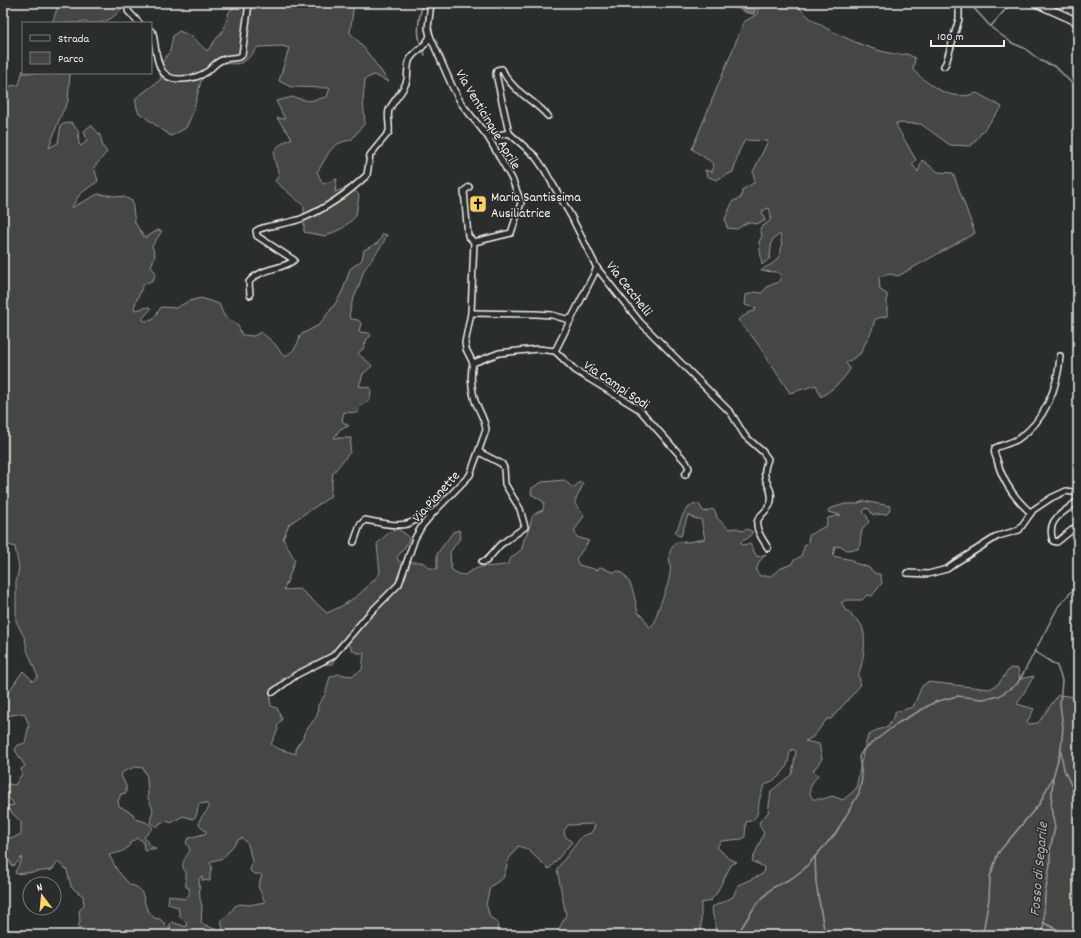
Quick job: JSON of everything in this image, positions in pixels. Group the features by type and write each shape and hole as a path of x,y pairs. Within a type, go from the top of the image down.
{"main road":[{"path":"1036,3 1078,22"}],"street":[{"path":"128,3 128,11 138,22"},
{"path":"152,32 159,68 165,76 179,80 192,77 208,71 218,61 225,58 238,58 242,55 248,3"},
{"name":"Via Venticinque Aprile","path":"432,3 428,28 430,36 458,97 488,137 512,179 521,203 511,233 474,242"},
{"path":"944,66 959,18 959,3"},
{"path":"250,295 249,282 252,278 265,271 290,264 294,260 257,236 256,232 260,228 287,224 302,219 341,198 367,175 370,155 389,132 390,108 402,93 407,82 408,63 414,54 425,46 430,36"},
{"path":"488,137 509,133 496,74 497,70 502,69 506,80 548,116"},
{"name":"Via Cecchelli","path":"509,133 535,156 544,169 571,216 597,268 640,322 730,413 745,436 763,452 768,459 763,470 763,476 771,493 771,502 769,507 756,523 758,531 768,548"},
{"path":"469,187 464,191 464,206 468,236 474,242 471,313 465,343 466,349 473,363 499,353 538,349 555,351 597,268"},
{"path":"471,313 536,314 552,315 566,319 571,318"},
{"name":"Via Campi Sodi","path":"555,351 575,370 639,409 686,462 689,468 685,475"},
{"path":"1031,513 1014,496 1001,474 994,452 995,448 1018,438 1032,427 1047,406 1059,371 1060,356"},
{"name":"Via Pianette","path":"273,692 304,670 333,656 368,615 399,584 415,538 422,526 470,475 486,430 485,423 475,400 472,369 473,363"},
{"path":"479,452 502,464 504,468 505,484 520,509 525,527 500,545 482,562"},
{"path":"907,573 928,574 947,569 998,536 1019,530 1034,510 1060,493 1072,491 1078,493"},
{"path":"1078,500 1056,518 1051,532 1053,541 1056,542 1061,540 1078,525"},
{"path":"354,542 360,525 365,520 383,523 407,524 417,517 433,513"}],"green space":[{"path":"784,2 794,4 810,18 843,37 871,48 897,54 907,54 915,58 913,70 927,82 942,91 959,96 977,93 1002,107 971,146 950,145 921,124 896,123 916,160 912,164 918,172 922,160 938,172 953,173 975,233 898,276 890,274 879,277 880,290 887,294 887,316 875,319 872,330 860,354 846,363 850,369 847,374 830,391 821,397 816,385 790,393 755,340 738,320 750,312 755,311 756,308 745,305 746,295 754,292 762,293 768,286 779,282 781,274 776,272 761,271 778,258 781,250 780,234 772,240 770,258 762,265 759,242 762,236 760,228 770,221 771,215 769,208 762,211 765,221 755,224 748,222 737,229 727,228 725,219 733,201 741,198 742,190 755,182 753,172 768,141 745,140 739,151 733,172 716,180 707,176 705,170 712,172 714,164 692,149 744,22 757,14 760,3"},
{"path":"57,3 125,3 117,14 103,22 52,22 57,9"},
{"path":"237,3 354,3 350,33 361,44 389,82 374,75 365,79 363,100 365,123 351,140 338,144 330,151 317,172 323,184 337,179 335,192 350,186 359,195 356,216 343,228 325,236 304,232 304,206 275,181 279,175 274,152 279,145 292,138 277,118 285,119 276,101 293,97 309,101 327,97 330,88 291,87 279,81 289,48 282,46 258,47 248,59 234,64 214,61 201,81 193,112 186,128 171,136 138,112 135,99 161,79 162,63 170,51 173,36 179,31 191,36 207,51 224,29 229,12"},
{"path":"22,74 70,74 68,101 60,117 49,148 58,143 61,125 71,122 78,131 79,144 81,146 87,141 84,131 91,125 100,135 103,147 107,152 94,167 98,181 80,194 71,208 98,194 124,197 132,201 135,223 145,238 158,230 162,231 152,246 155,255 151,267 156,273 153,280 143,285 134,307 135,310 149,307 151,309 142,319 145,321 153,320 161,307 176,308 189,301 201,298 219,304 224,316 238,326 242,335 254,336 261,332 275,344 284,357 295,348 300,335 319,325 337,301 343,290 350,269 362,260 364,250 378,243 383,234 387,235 382,245 364,270 352,302 349,316 351,319 358,320 361,323 359,332 369,333 371,336 367,339 363,349 358,353 372,366 363,374 359,386 371,388 370,396 368,401 358,408 358,413 344,412 342,421 349,426 340,429 334,438 351,438 350,452 333,473 330,497 289,524 283,539 295,560 284,590 300,589 327,613 343,605 362,592 380,573 377,544 388,533 398,529 408,536 409,540 397,557 399,562 422,562 430,568 437,569 437,554 453,532 459,530 461,537 450,552 451,569 458,574 465,575 477,568 508,564 511,558 522,549 533,516 543,510 544,502 531,494 532,488 542,482 564,480 573,488 580,482 583,483 575,503 584,516 574,531 577,537 589,541 576,559 579,565 597,570 601,567 612,572 620,571 630,584 638,613 642,615 650,628 655,622 669,580 669,557 673,546 677,542 705,539 701,519 696,519 688,515 681,536 677,535 675,532 685,511 692,505 698,503 704,512 712,509 715,511 717,518 729,529 737,528 742,531 747,529 753,532 748,538 741,542 742,545 750,544 757,557 766,554 759,562 756,571 760,576 771,576 779,569 792,564 793,561 801,556 805,545 808,542 809,535 826,526 828,518 841,515 828,512 829,509 845,504 856,504 864,501 890,506 887,514 873,515 869,509 866,508 863,512 867,516 869,522 863,528 858,549 846,550 843,547 835,546 833,556 852,560 854,563 868,567 876,574 880,574 882,583 872,596 867,595 862,600 846,600 841,603 845,610 851,613 852,617 861,624 863,631 864,647 862,663 858,676 860,679 859,687 831,719 827,719 813,737 805,741 819,744 822,759 813,771 818,775 810,790 811,796 813,799 823,799 832,796 843,800 856,789 868,736 877,730 888,727 896,712 913,707 922,686 928,682 990,689 998,684 1010,668 1018,669 1020,679 1034,676 1017,704 1034,709 1027,722 1028,724 1038,723 1058,695 1078,699 1078,935 715,935 712,907 733,897 738,885 763,874 764,867 752,861 764,833 759,825 760,821 768,813 771,791 792,774 796,751 792,749 785,770 764,786 757,815 750,821 746,822 745,837 742,839 721,841 717,847 729,859 737,862 731,865 716,894 710,901 701,903 701,935 558,935 557,933 566,915 557,869 582,836 591,833 595,826 593,824 568,825 564,831 565,836 572,842 549,869 527,849 518,846 509,859 503,878 490,887 486,904 490,917 498,923 497,935 83,935 82,928 79,928 78,926 80,922 79,911 84,905 83,896 71,887 67,870 58,862 52,870 16,874 15,872 22,857 14,866 11,865 11,862 6,860 6,849 3,847 3,837 13,838 21,834 21,822 7,808 7,806 14,805 11,800 3,795 3,790 8,784 15,785 22,774 21,769 25,766 15,750 18,745 25,743 29,725 24,713 6,716 3,713 3,700 23,671 33,681 38,677 27,650 25,639 16,621 16,582 19,568 15,547 3,543 3,87 19,85","holes":["341,643 351,646 351,650 358,653 364,653 362,670 352,676 338,674 330,677 325,695 318,705 317,716 304,733 303,738 296,747 296,754 276,748 271,744 278,729 277,727 282,719 277,708 271,706 270,700 272,691 277,687 282,679 308,666 314,664 332,664","135,767 143,768 147,777 148,798 153,809 150,823 157,827 160,823 167,821 171,823 183,816 193,819 196,816 199,804 206,803 209,807 200,819 199,824 207,833 189,838 186,842 190,850 183,863 183,866 186,872 186,887 189,888 189,895 184,899 169,895 168,904 178,907 180,917 187,924 186,927 172,922 170,924 171,930 160,919 154,918 147,908 142,893 138,887 130,885 117,870 109,855 124,850 137,838 143,841 144,850 147,851 149,849 156,849 149,845 144,837 153,828 146,822 135,819 133,814 119,806 118,801 121,794 126,793 126,786 121,775 124,771","242,838 248,844 252,861 250,871 254,874 260,874 262,876 258,886 265,902 249,905 240,904 235,906 231,912 221,920 223,929 219,931 201,923 202,905 200,900 199,879 202,876 202,880 210,881 212,866 209,862 223,858 238,840"]}],"shaded area":[{"path":"728,3 758,3 754,14 747,13"}],"waterway":[{"path":"421,45 419,40 419,24 423,3"},
{"path":"969,3 993,29 1012,43 1024,48 1041,61 1056,67 1078,90"},
{"path":"991,26 1011,3"},
{"path":"423,49 425,55"},
{"path":"737,935 755,906 772,888 792,878 804,869 836,833 859,793 862,778 859,757 863,750 898,723 935,702 957,696 982,699 991,698 999,696 1017,684 1058,607 1078,584"},
{"name":"Fosso di Segarile","path":"1034,651 1057,666 1062,680 1060,704 1063,727 1061,749 1053,777 1051,808 1055,827 1050,850 1050,865 1045,895 1043,935"},
{"path":"1061,751 1064,770 1078,800"},
{"path":"980,935 983,932 989,899 990,877 998,853 1040,803 1052,778"},
{"path":"815,856 816,883 825,935"},
{"path":"1044,923 1069,935"}],"place":[{"name":"Maria Santissima Ausiliatrice","path":"478,204"}]}
